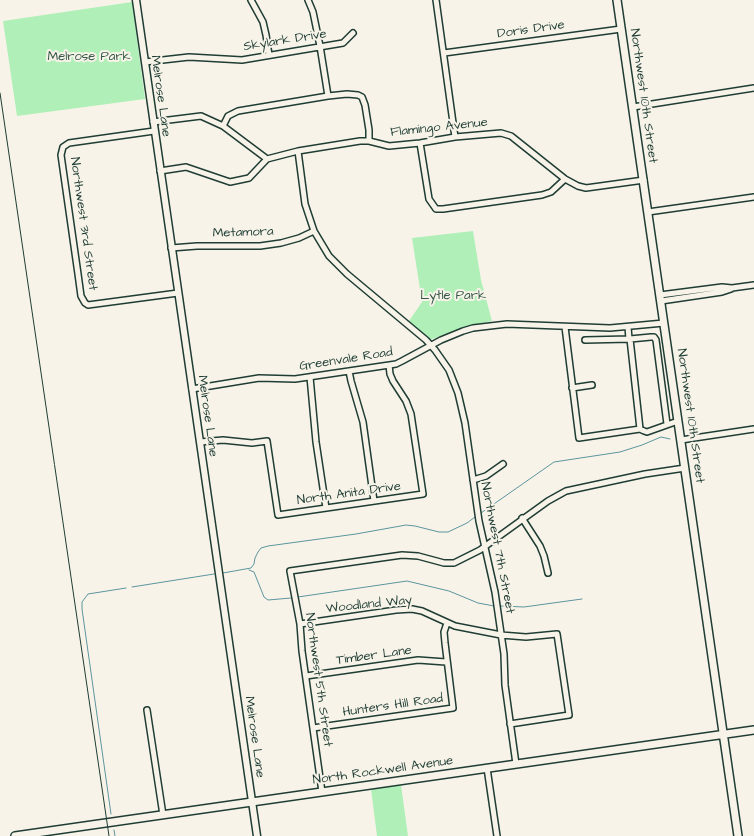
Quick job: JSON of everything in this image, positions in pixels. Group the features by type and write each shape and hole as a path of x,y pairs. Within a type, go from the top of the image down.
{"main road":[{"name":"Northwest 10th Street","path":"617,0 738,836"},
{"name":"North Rockwell Avenue","path":"15,836 754,730"}],"street":[{"name":"Melrose Lane","path":"136,0 257,836"},
{"path":"251,0 263,22 269,55"},
{"path":"308,0 313,12 328,96"},
{"path":"436,0 455,137"},
{"name":"Doris Drive","path":"444,53 621,29"},
{"name":"Skylark Drive","path":"145,62 189,57 242,60 343,43 354,33"},
{"path":"632,107 754,88"},
{"path":"222,126 228,116 238,111 347,94 362,97 365,105 369,130 369,141"},
{"path":"153,122 201,116 222,126 267,159 249,178 230,182 186,167 160,171"},
{"name":"Northwest 3rd Street","path":"154,131 69,143 63,148 61,155 81,296 88,305 95,305 178,293"},
{"name":"Flamingo Avenue","path":"267,159 298,151 360,141 369,141 389,146 420,143 455,137 501,133 511,136 565,179 578,186 586,188 644,180"},
{"path":"420,143 429,199 436,209 542,195 551,192 565,179"},
{"name":"Northwest 7th Street","path":"298,151 305,204 314,231 329,256 338,266 417,332 430,345 449,370 462,403 479,521 492,572 504,654 505,685 516,764"},
{"path":"648,212 754,197"},
{"name":"Metamora","path":"171,248 197,246 260,246 281,243 299,238 314,231"},
{"path":"660,298 754,286"},
{"name":"Greenvale Road","path":"192,389 259,378 295,379 389,365 402,362 430,345 463,331 507,324 594,328 628,327 664,323"},
{"path":"565,327 579,438 640,429 648,432 678,421"},
{"path":"628,327 640,429"},
{"path":"585,340 654,337 656,340 667,424"},
{"name":"North Anita Drive","path":"200,442 223,440 252,443 267,441 278,515 423,494 411,414 406,401 390,374 389,365"},
{"path":"349,371 363,422 374,501"},
{"path":"310,377 316,442 326,508"},
{"path":"572,388 592,385"},
{"path":"681,440 754,429"},
{"path":"473,480 486,476 503,464"},
{"path":"485,546 522,518 556,496 571,490 645,474 685,468"},
{"path":"522,518 540,546 548,573"},
{"name":"Northwest 5th Street","path":"322,792 300,624 290,571 402,555 418,556 454,563 485,546"},
{"name":"Woodland Way","path":"300,624 405,610 422,611 447,623 501,635 526,636 557,634 569,715 510,724"},
{"path":"446,662 444,632 447,623"},
{"name":"Timber Lane","path":"306,676 414,661 426,660 446,662"},
{"name":"Hunters Hill Road","path":"313,728 453,708 446,662"},
{"path":"147,710 163,815"},
{"path":"488,768 497,836"}],"green space":[{"name":"Melrose Park","path":"132,2 145,99 17,116 3,21"},
{"name":"Lytle Park","path":"473,231 481,280 492,321 461,328 430,340 409,321 422,302 412,238"},
{"path":"401,785 408,836 377,836 371,789"}],"waterway":[{"path":"481,513 554,462 620,452 661,437 670,439"},
{"path":"223,573 251,568 261,548 268,546 356,534 406,525 439,532 448,532 467,523 475,517"},
{"path":"249,570 254,572 264,597 268,600 291,598"},
{"path":"132,587 214,574"},
{"path":"298,597 407,581 449,591 478,603 494,606"},
{"path":"111,814 82,602 88,594 126,588"},
{"path":"501,606 524,607 582,599"},
{"path":"114,830 115,836"}],"railway":[{"path":"0,93 109,836"}]}
